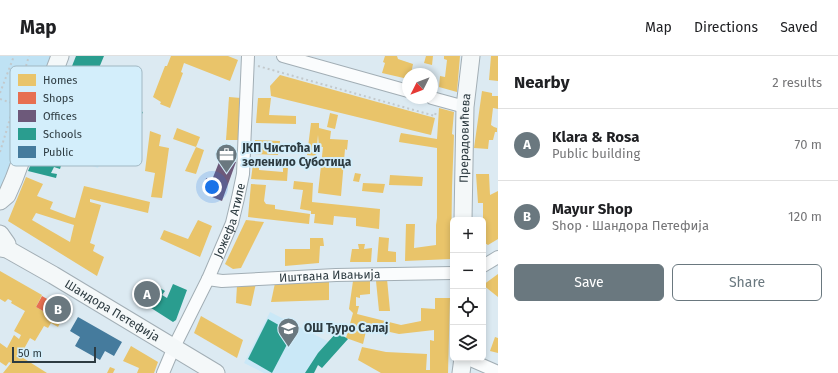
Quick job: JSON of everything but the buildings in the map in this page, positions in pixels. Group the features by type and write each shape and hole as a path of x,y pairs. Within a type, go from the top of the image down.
{"street":[{"path":"56,66 60,56"},
{"path":"283,56 402,89"},
{"name":"Прерадовићева","path":"463,217 465,107 472,56"},
{"name":"Јожефа Атиле","path":"163,373 174,347 208,279 232,223 243,174 248,59"},
{"path":"438,104 465,107"},
{"path":"0,201 7,195 19,166"},
{"name":"Шандора Петефија","path":"2,244 216,373"},
{"path":"486,264 498,257"},
{"name":"Иштвана Ивањија","path":"208,279 222,281 336,275 450,273"},
{"path":"461,373 463,361"},
{"path":"473,361 498,372"}],"path":[{"path":"10,66 14,56"},
{"path":"26,66 29,56"},
{"path":"248,59 435,116 434,104"},
{"path":"0,93 10,67"},
{"path":"0,99 10,102"},
{"path":"0,152 10,117"}],"shaded area":[{"path":"0,56 55,56 51,66 10,66 11,166 0,193"},
{"name":"ОШ Ђуро Салај","path":"270,312 329,342 305,373 264,373 244,363"}],"place":[{"name":"ЈКП Чистоћа и зеленило Суботица","path":"226,174"},
{"name":"Klara & Rosa","path":"147,294"},
{"name":"Mayur Shop","path":"58,309"},
{"name":"ОШ Ђуро Салај","path":"288,348"}]}
